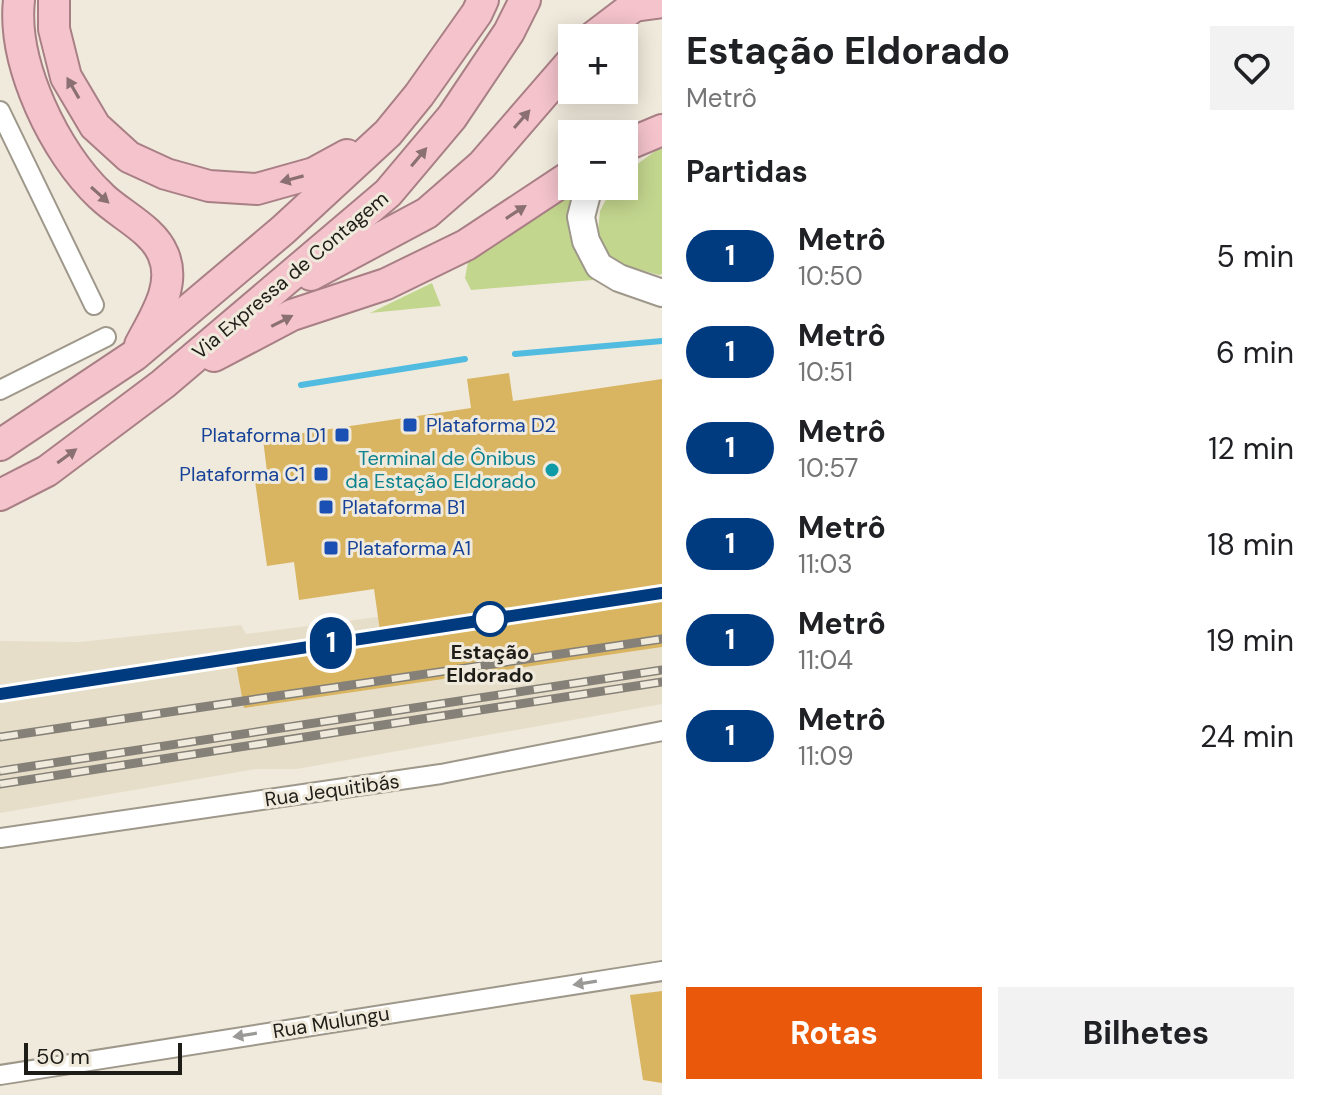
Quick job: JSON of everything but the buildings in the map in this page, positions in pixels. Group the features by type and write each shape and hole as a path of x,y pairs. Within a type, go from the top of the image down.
{"highway":[{"path":"19,0 20,49 50,130 80,175 163,253 167,273 165,296 135,355"},
{"path":"54,0 54,29 66,77 95,126 129,157 166,174 209,186 257,189 314,173 388,133"},
{"name":"Via Expressa de Contagem","path":"0,445 135,355 283,230 388,133 419,95 483,0"},
{"name":"Via Expressa de Contagem","path":"0,495 47,471 163,384 388,193 452,117 509,32 525,0"},
{"path":"610,24 634,6 662,2"},
{"path":"258,303 427,213 482,165 558,77"},
{"path":"638,140 662,130"},
{"path":"163,384 292,315 386,284 466,245 558,184"}],"main road":[{"path":"585,200 581,217 586,241 599,266 619,278 662,293"}],"street":[{"path":"0,111 94,305"},
{"path":"0,390 106,337"},
{"name":"Rua Jequitibás","path":"0,838 441,774 662,731"},
{"name":"Rua Mulungu","path":"0,1075 662,971"}],"shaded area":[{"path":"662,580 662,704 297,769 256,769 0,813 0,641 79,642 241,625 246,634"}],"green space":[{"path":"662,146 662,274 659,275 609,261 597,242 600,211 606,200 638,200 638,164"},
{"path":"558,198 573,200 574,236 593,280 471,290 465,278 468,262"},
{"path":"432,283 441,306 370,313"}],"waterway":[{"path":"515,354 662,341"},
{"path":"301,385 465,359"}],"railway":[{"path":"0,694 662,593"},
{"path":"0,737 662,639"},
{"path":"0,771 662,670"},
{"path":"0,784 662,682"}],"metro line":[{"name":"1","path":"0,694 662,593"}],"place":[{"name":"Plataforma D2","path":"410,425"},
{"name":"Plataforma D1","path":"342,435"},
{"name":"Terminal de Ônibus da Estação Eldorado","path":"552,470"},
{"name":"Plataforma C1","path":"321,474"},
{"name":"Plataforma B1","path":"326,507"},
{"name":"Plataforma A1","path":"331,548"},
{"name":"Estação Eldorado","path":"490,619"}]}
